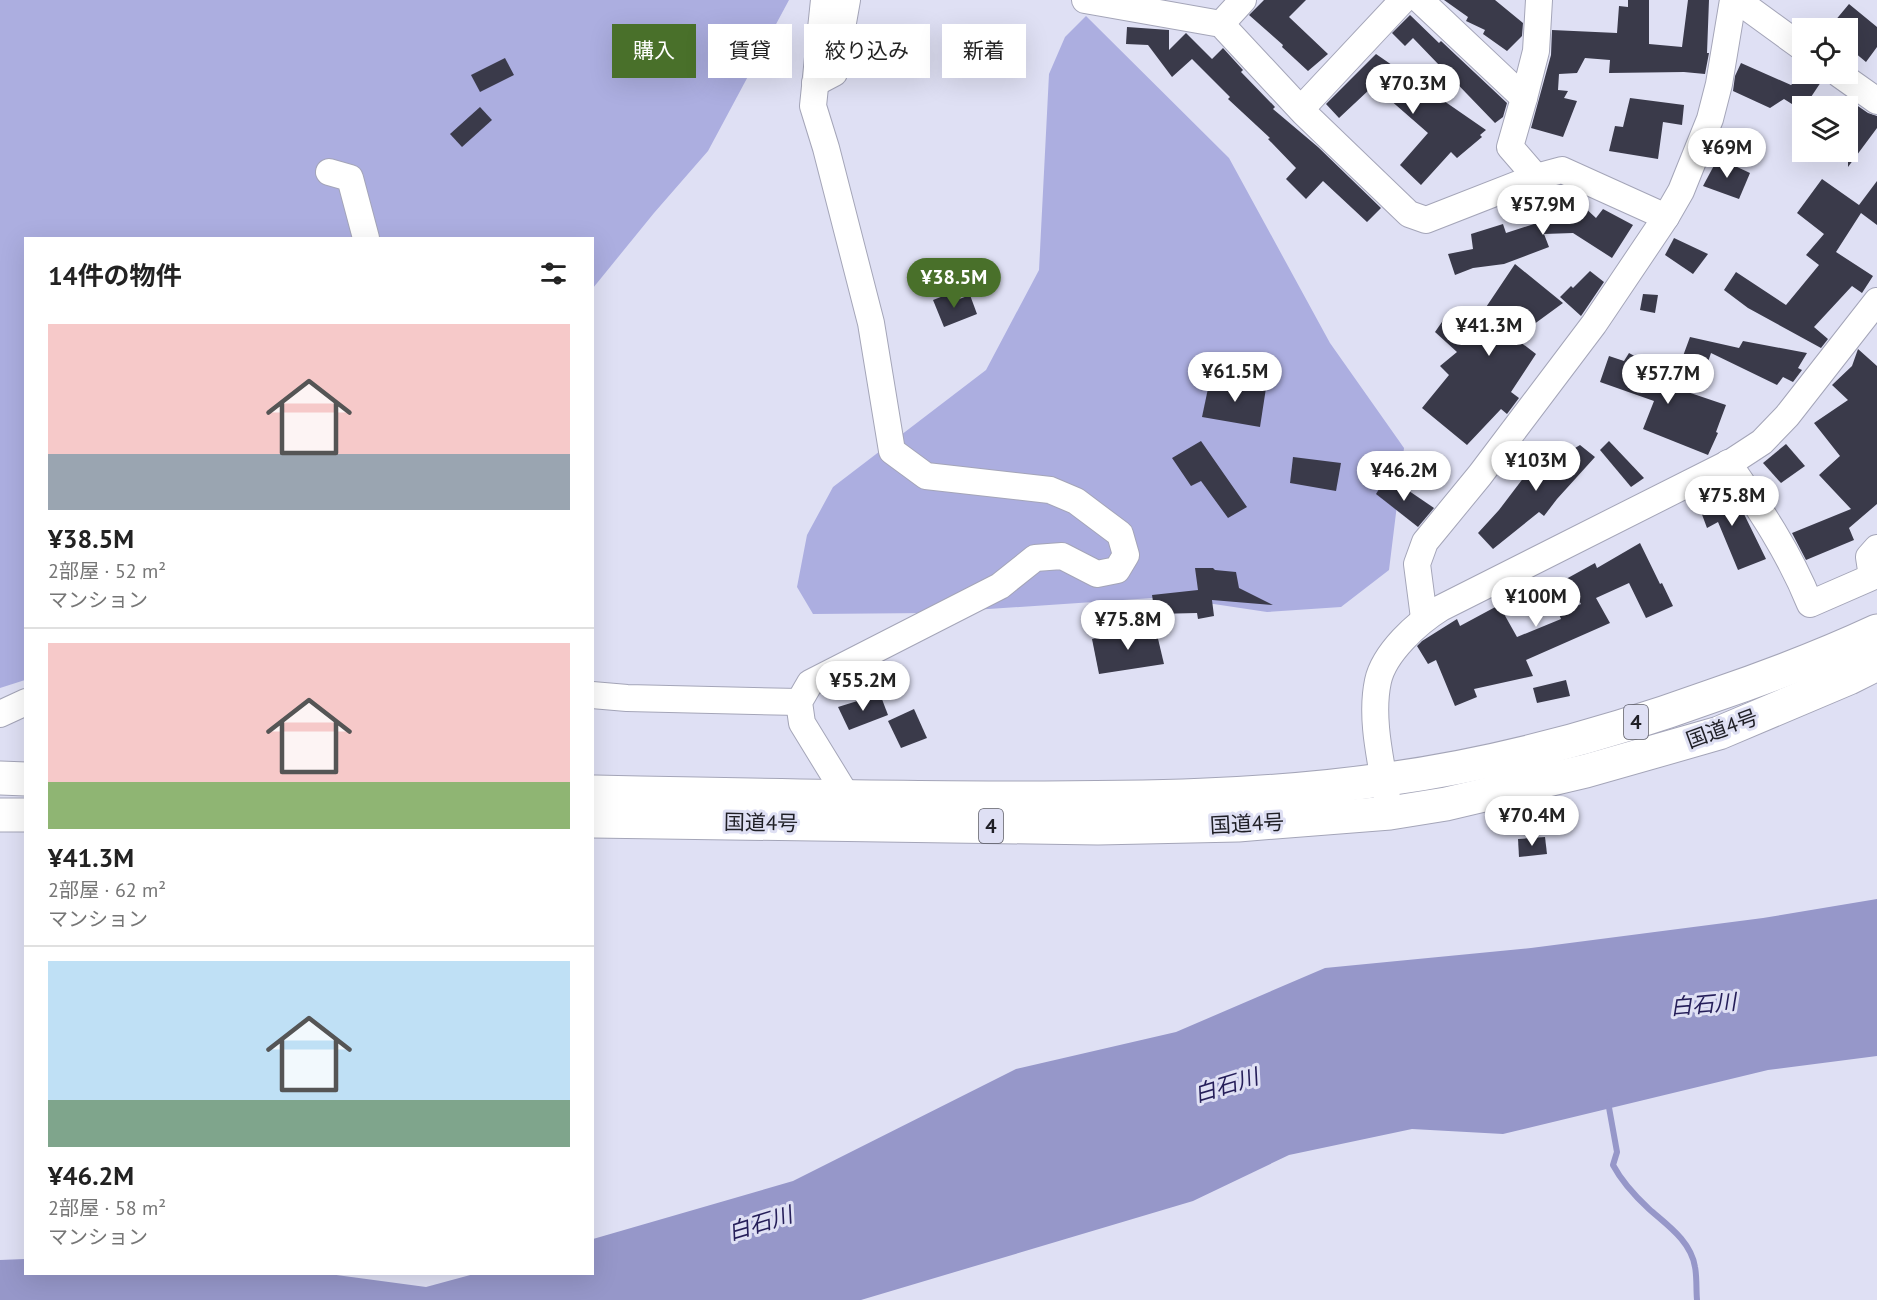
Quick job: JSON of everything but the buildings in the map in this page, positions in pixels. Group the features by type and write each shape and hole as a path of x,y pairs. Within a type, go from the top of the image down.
{"highway":[{"name":"国道4号","path":"594,792 848,798 1150,798 1252,792 1384,780 1487,761 1579,739 1651,718 1799,664 1877,631"},
{"name":"国道4号","path":"594,821 1098,828 1238,825 1390,813 1446,804 1574,774 1719,733 1877,664"},
{"path":"0,778 24,779"},
{"path":"0,815 24,815"}],"street":[{"path":"824,0 813,106 871,323 892,451 926,476 1050,490 1076,501 1120,534 1126,555 1117,570 1097,574 1062,556 1035,558 1000,586 810,683 799,702 802,723 848,798"},
{"path":"815,83 834,73 847,0"},
{"path":"1085,0 1221,24 1301,109 1409,214 1426,220 1536,177 1562,170 1666,217"},
{"path":"1221,24 1243,0"},
{"path":"1301,109 1403,0"},
{"path":"1420,0 1524,98"},
{"path":"1536,177 1510,147 1536,51 1539,0"},
{"path":"1424,618 1417,564 1425,542 1480,474 1594,324 1666,217 1681,190 1710,119 1735,0 1792,40"},
{"path":"1853,84 1877,101"},
{"path":"329,172 350,178 366,237"},
{"path":"1390,813 1375,719 1378,680 1394,649 1424,618 1728,463 1762,442 1787,416 1877,301"},
{"path":"1728,463 1772,528 1796,569 1810,604 1872,577 1869,557 1877,548"},
{"path":"594,695 799,702"},
{"path":"0,714 24,703"}],"shaded area":[{"path":"0,0 789,0 776,24 708,24 708,78 747,78 708,151 594,287 594,237 24,237 24,680 0,688"},
{"path":"1086,16 1229,158 1330,343 1404,448 1389,570 1341,607 1267,612 1167,597 929,613 813,614 797,587 807,535 833,487 986,370 1039,270 1049,74 1065,37"}],"water":[{"name":"白石川","path":"1877,899 1877,1056 1768,1070 1503,1134 1412,1129 1289,1155 1193,1201 861,1300 0,1300 0,1260 24,1259 24,1275 336,1275 426,1287 470,1275 594,1275 594,1239 793,1181 1016,1069 1176,1032 1325,968 1531,948 1763,918"}],"waterway":[{"path":"1608,1102 1617,1152 1613,1165 1634,1194 1677,1234 1689,1249 1695,1267 1697,1300"}]}
